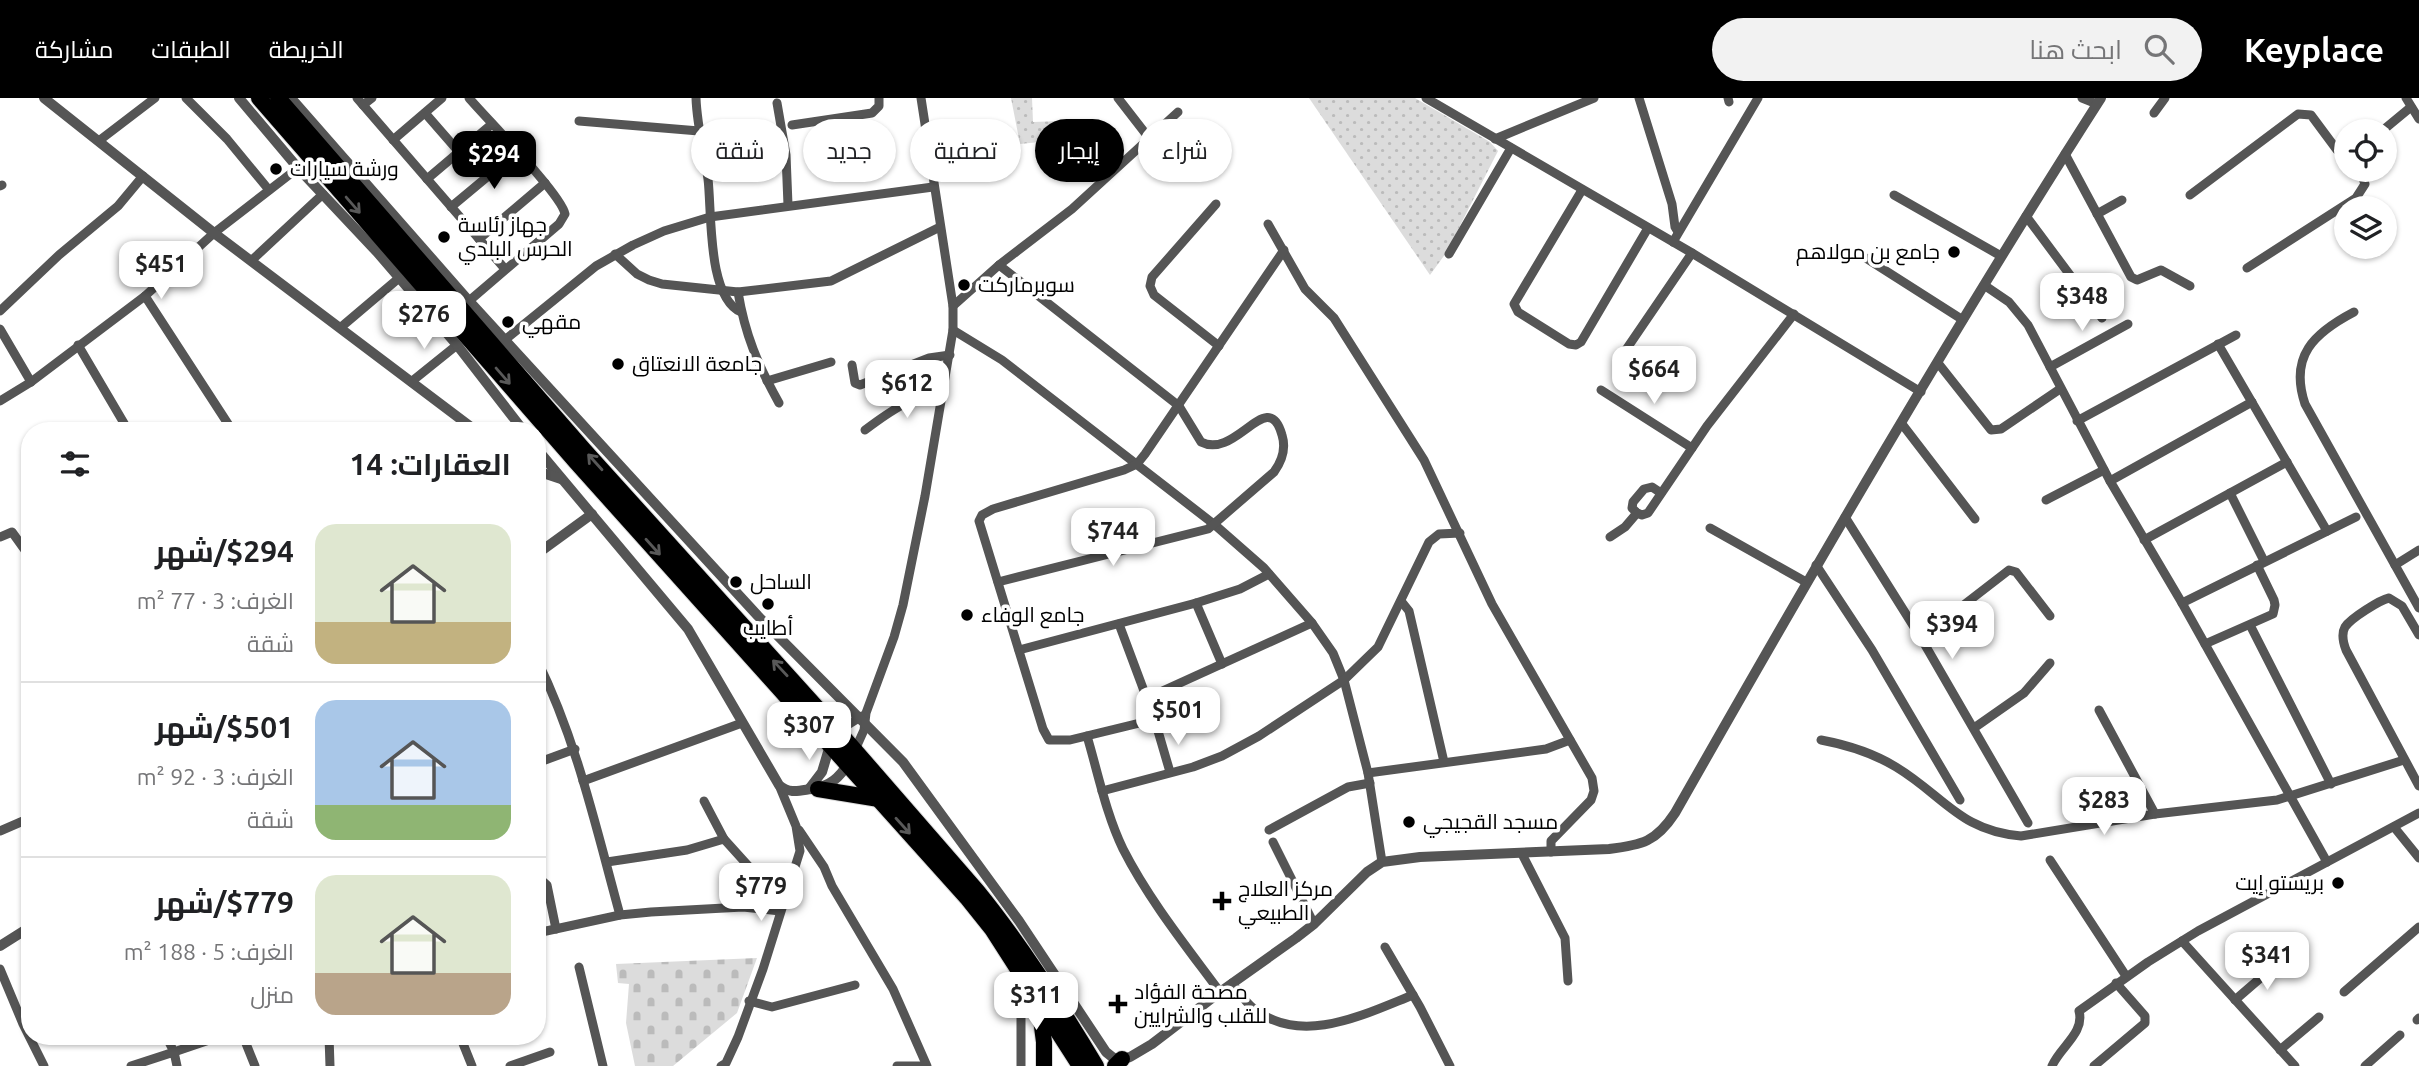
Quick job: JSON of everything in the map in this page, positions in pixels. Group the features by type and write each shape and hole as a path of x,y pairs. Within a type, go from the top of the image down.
{"highway":[{"path":"259,98 541,422"},
{"path":"278,98 392,220 712,594 838,731 851,757 879,799 992,929 1080,1066"},
{"path":"546,427 829,746 851,757 1000,919 1096,1066"},
{"path":"813,789 879,799"},
{"path":"1039,1002 1044,1066"}],"street":[{"path":"44,98 214,233 464,422"},
{"path":"100,141 155,98"},
{"path":"186,98 227,139 269,190"},
{"path":"239,98 457,345 517,422"},
{"path":"292,98 392,220"},
{"path":"372,98 360,102 505,269"},
{"path":"393,140 442,98"},
{"path":"469,98 545,183 563,206 564,218 469,300"},
{"path":"696,98 698,119"},
{"path":"792,125 872,113 879,106 879,98"},
{"path":"779,785 792,792 813,789 836,779 851,757 903,606 953,330 953,306 920,98"},
{"path":"1118,98 1138,124"},
{"path":"1426,98 1692,253 1921,391"},
{"path":"1495,139 1594,98"},
{"path":"1639,98 1678,232"},
{"path":"1673,242 1758,98"},
{"path":"428,262 506,339 758,616 864,717 903,762 981,868 1106,1052 1119,1063 1152,1044 1314,923 1367,872 1382,862 1420,857 1522,854 1638,845 1660,833 1675,813 1806,582 2001,256 2099,101 2082,98"},
{"path":"2154,113 2165,98"},
{"path":"2406,98 2419,119"},
{"path":"777,103 786,155 788,205"},
{"path":"2396,119 2411,107"},
{"path":"1170,119 1178,112"},
{"path":"425,113 459,152"},
{"path":"2190,195 2298,114 2311,115 2334,146"},
{"path":"579,121 691,130"},
{"path":"427,179 492,124"},
{"path":"953,306 999,265 1072,209 1138,148"},
{"path":"1449,254 1511,148"},
{"path":"451,207 517,152"},
{"path":"2065,154 2134,280 2161,270 2190,286"},
{"path":"0,401 31,382 145,296 214,233 298,168"},
{"path":"0,311 59,255 118,206 143,176"},
{"path":"708,182 712,244 723,291 728,303 741,313"},
{"path":"2247,268 2356,198 2364,182"},
{"path":"479,239 545,183"},
{"path":"506,339 555,298 615,254 647,237 710,217 933,187"},
{"path":"1581,190 1514,304 1518,312 1569,344 1576,345 1581,342 1648,228"},
{"path":"251,261 323,194"},
{"path":"1894,195 2001,256"},
{"path":"2097,214 2122,200"},
{"path":"1216,204 1152,277 1150,286 1154,295 1219,346"},
{"path":"2026,216 2102,318"},
{"path":"1268,224 1305,289 1335,318 1424,460 1492,604 1592,778 1594,792 1591,800 1551,841 1551,852"},
{"path":"615,254 637,274 649,280 737,292 831,281 940,227"},
{"path":"1119,624 1150,707 1148,721 1063,741 1049,740 1043,729 979,521 982,515 993,509 1137,464 1284,250"},
{"path":"1621,357 1692,253"},
{"path":"1861,255 1963,320"},
{"path":"998,582 1204,530 1215,525 1274,472 1283,456 1283,438 1275,421 1264,417 1257,419 1230,441 1218,445 1206,444 1197,438 1185,412 1179,406 999,265"},
{"path":"340,328 399,278"},
{"path":"1984,285 2009,302 2028,325 2110,481 2182,603 2327,862"},
{"path":"737,292 748,341 779,403"},
{"path":"145,296 227,422"},
{"path":"2354,312 2328,326 2317,336 2300,366 2299,387 2305,404 2419,608"},
{"path":"1637,513 1647,514 1692,447 1794,314"},
{"path":"2050,368 2128,324"},
{"path":"0,329 31,382"},
{"path":"953,330 986,349 1215,525 1269,574 1312,623 1333,653 1344,680 1369,778 1382,862"},
{"path":"2077,421 2236,335"},
{"path":"2218,344 2327,531"},
{"path":"79,345 123,422"},
{"path":"411,382 457,345"},
{"path":"852,365 855,383 859,385 929,358 950,355"},
{"path":"767,381 831,362"},
{"path":"1938,363 1991,430 2001,429 2060,389"},
{"path":"1601,390 1692,447"},
{"path":"865,430 909,401 922,396 943,394"},
{"path":"2110,481 2252,402"},
{"path":"1902,424 1975,519"},
{"path":"546,460 688,629 779,785 796,826 800,851 763,969 725,1065"},
{"path":"2144,540 2287,462"},
{"path":"2046,500 2104,470"},
{"path":"546,474 561,479"},
{"path":"1637,513 1632,505 1644,489 1651,487 1661,493"},
{"path":"2205,644 2273,614 2276,606 2261,563 2230,493"},
{"path":"1610,537 1625,527 1637,513"},
{"path":"546,547 592,514"},
{"path":"1845,517 1921,638 2028,823"},
{"path":"2182,603 2356,517"},
{"path":"1710,528 1806,582"},
{"path":"0,537 12,532 21,544"},
{"path":"1102,791 1208,762 1234,750 1344,680 1378,647 1429,542 1439,534 1460,533"},
{"path":"2395,565 2419,550"},
{"path":"1816,565 1872,650 1960,800"},
{"path":"1921,638 2009,569 2016,572 2050,616"},
{"path":"1019,650 1196,603 1240,589 1269,574"},
{"path":"2419,635 2402,606 2389,598 2350,622 2344,628 2343,634 2346,649 2419,786"},
{"path":"1401,601 1408,608 1444,762"},
{"path":"1196,603 1222,664"},
{"path":"1147,698 1312,623"},
{"path":"2250,625 2331,784"},
{"path":"1974,728 2024,693 2050,663"},
{"path":"546,679 575,749 620,915"},
{"path":"2099,710 2155,814"},
{"path":"813,789 822,772 829,746 838,731 864,717"},
{"path":"583,781 742,723"},
{"path":"1158,731 1170,772"},
{"path":"1087,736 1102,791 1123,848 1160,909 1220,992"},
{"path":"1269,830 1369,778 1444,762 1546,749 1570,740"},
{"path":"1821,740 1878,757 1912,778 1971,824 2003,835 2038,835 2155,814 2244,805 2289,797 2404,760"},
{"path":"546,760 575,749"},
{"path":"704,801 724,839 752,870 787,889"},
{"path":"2052,1066 2059,1052 2078,1031 2081,1023 2079,1011 2126,976 2182,941 2419,813"},
{"path":"0,831 21,822"},
{"path":"796,826 818,856 832,886 893,989 925,1066 897,1066"},
{"path":"2394,827 2419,858"},
{"path":"607,862 687,850 724,839"},
{"path":"1273,842 1314,923"},
{"path":"1522,854 1565,939 1568,981"},
{"path":"2050,860 2126,976"},
{"path":"546,884 556,929"},
{"path":"546,931 620,915 729,907 780,911"},
{"path":"2344,992 2419,927"},
{"path":"0,945 21,932"},
{"path":"2182,941 2295,1066"},
{"path":"1385,947 1450,1066"},
{"path":"2235,1000 2279,962"},
{"path":"579,967 603,1066"},
{"path":"0,969 21,1019"},
{"path":"1232,983 1245,1001 1264,1015 1282,1023 1303,1026 1339,1022 1413,995"},
{"path":"2094,1066 2146,1023 2145,1016 2116,983"},
{"path":"750,1001 772,1007 855,985"},
{"path":"1021,1066 1021,999 1022,993 1029,986"},
{"path":"2280,1050 2319,1017"},
{"path":"2365,1066 2400,1035"},
{"path":"34,1045 44,1066"},
{"path":"170,1045 177,1066"},
{"path":"131,1066 195,1045"},
{"path":"247,1045 255,1066"},
{"path":"329,1045 330,1066"},
{"path":"464,1045 472,1066"},
{"path":"510,1066 550,1052"}],"green space":[{"path":"1011,98 1032,98 1035,142 1021,144 1021,119 1015,119"},
{"path":"1309,98 1415,98 1490,142 1498,151 1446,253 1430,275"},
{"path":"757,958 737,1013 673,1066 635,1066 626,1023 629,984 618,983 616,964"}],"place":[{"name":"ورشة سيارات","path":"276,169"},
{"name":"جهاز رئاسة الحرس البلدي","path":"444,237"},
{"name":"جامع بن مولاهم","path":"1954,252"},
{"name":"سوبرماركت","path":"964,285"},
{"name":"مقهي","path":"508,322"},
{"name":"جامعة الانعتاق","path":"618,364"},
{"name":"الساحل","path":"736,582"},
{"name":"أطايب","path":"768,604"},
{"name":"جامع الوفاء","path":"967,615"},
{"name":"مسجد القجيجي","path":"1409,822"},
{"name":"بريستو إيت","path":"2338,883"},
{"name":"مركز العلاج الطبيعي","path":"1222,901"},
{"name":"مصحة الفؤاد للقلب والشرايين","path":"1118,1004"}]}
